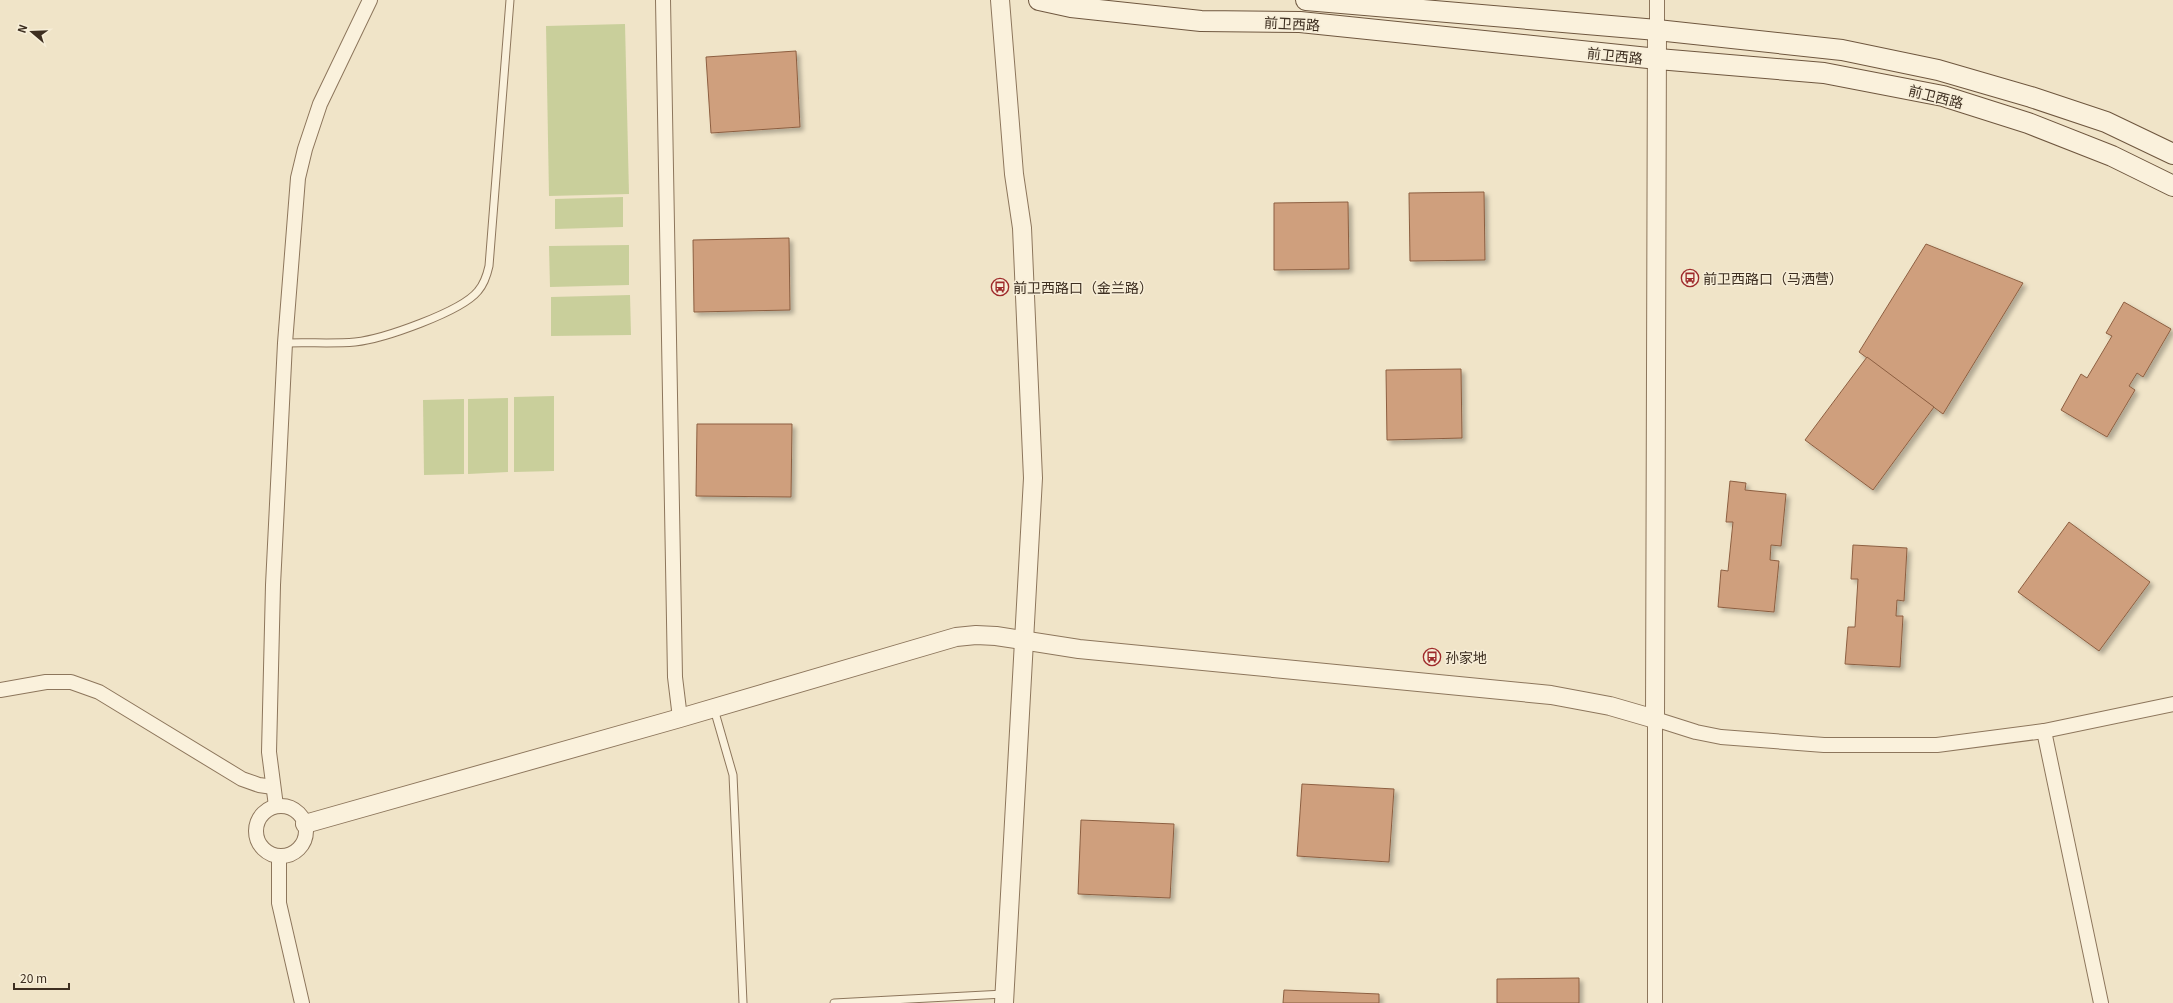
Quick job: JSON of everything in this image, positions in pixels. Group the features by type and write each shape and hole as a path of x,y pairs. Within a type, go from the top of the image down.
{"main road":[{"name":"前卫西路","path":"1039,0 1071,7 1201,21 1300,22 1658,59 1824,73 1943,96 2028,123 2112,156 2173,186"},
{"name":"前卫西路","path":"1306,0 1657,30 1842,50 1938,70 2031,96 2106,122 2173,154"}],"street":[{"path":"276,806 269,752 269,704 285,343 298,178 305,148 320,104 370,0"},
{"path":"663,0 675,677 680,718"},
{"path":"1000,0 1014,174 1022,228 1034,478 1004,998"},
{"path":"1655,1003 1657,0"},
{"path":"305,824 714,709 956,637 976,635 996,636 1079,649 1551,695 1610,706 1696,732 1721,737 1824,745 1937,746 2044,731 2173,704"},
{"path":"0,690 46,682 70,682 99,692 242,779 259,785 274,787"},
{"path":"2044,731 2101,1003"},
{"path":"276,806 284,806 297,812 305,824 305,837 298,849 293,853 279,856 261,846 257,833 260,819 264,814 276,806"},
{"path":"279,856 279,903 302,1003"}],"lane":[{"path":"285,343 356,342 419,325 467,302 479,291 489,266 510,0"},
{"path":"714,709 733,775 743,1003"},
{"path":"834,1003 1004,998"}],"green space":[{"path":"625,24 629,194 549,196 546,26"},
{"path":"623,197 623,227 555,229 555,199"},
{"path":"629,245 629,285 550,287 549,246"},
{"path":"630,295 631,335 551,336 551,297"},
{"path":"554,396 554,471 514,472 514,397"},
{"path":"508,398 508,472 468,474 468,399"},
{"path":"464,399 464,474 424,475 423,400"}],"building":[{"path":"796,51 800,127 711,133 706,57"},
{"path":"1484,192 1485,260 1410,261 1409,193"},
{"path":"1348,202 1349,269 1274,270 1274,203"},
{"path":"789,238 790,310 694,312 693,240"},
{"path":"1926,244 2023,283 1943,414 1859,352"},
{"path":"2124,302 2171,329 2143,377 2137,373 2129,386 2135,390 2107,437 2061,410 2081,374 2087,378 2112,336 2106,333"},
{"path":"1867,357 1934,407 1873,490 1805,440"},
{"path":"1461,369 1462,438 1387,440 1386,370"},
{"path":"697,424 792,424 791,497 696,496"},
{"path":"1730,481 1746,483 1745,490 1786,494 1781,546 1771,545 1770,560 1779,561 1774,612 1718,607 1721,570 1728,571 1733,522 1726,522"},
{"path":"2069,522 2150,582 2099,651 2018,592"},
{"path":"1853,545 1907,548 1904,601 1897,600 1896,616 1903,616 1900,667 1845,664 1848,627 1855,627 1858,579 1851,579"},
{"path":"1302,784 1394,789 1389,862 1297,856"},
{"path":"1081,820 1174,824 1170,898 1078,894"},
{"path":"1579,978 1579,1003 1497,1003 1497,979"},
{"path":"1284,990 1379,994 1379,1003 1283,1003"}],"place":[{"name":"前卫西路口（马洒营）","path":"1690,278"},
{"name":"前卫西路口（金兰路）","path":"1000,287"},
{"name":"孙家地","path":"1432,657"}]}
